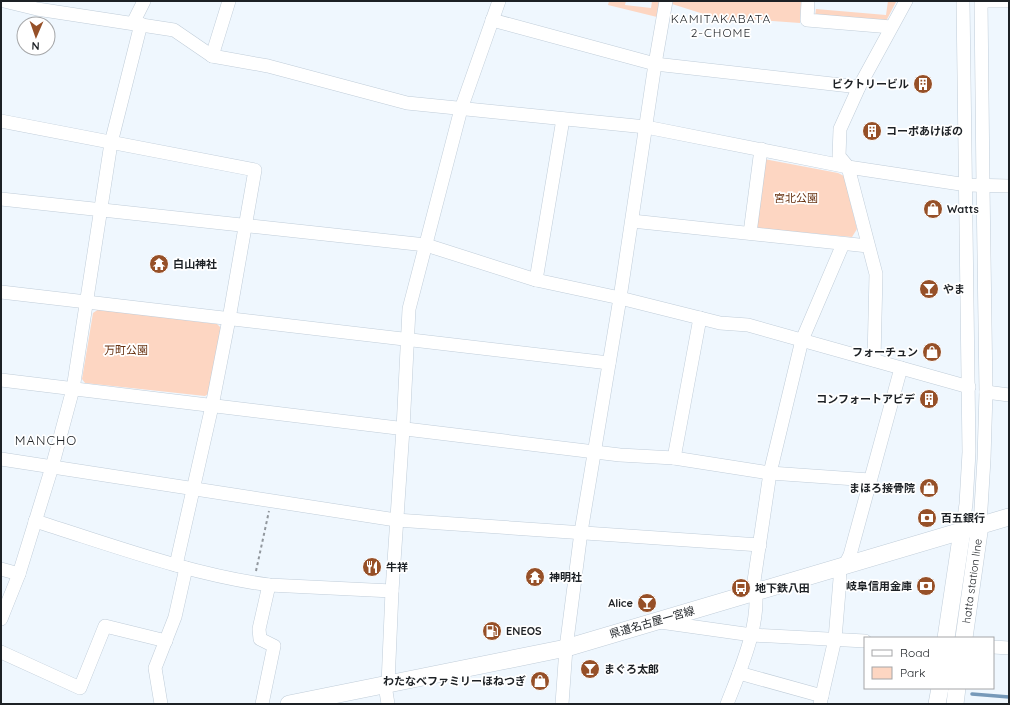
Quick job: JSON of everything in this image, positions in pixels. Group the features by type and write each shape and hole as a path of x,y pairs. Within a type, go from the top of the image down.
{"main road":[{"name":"県道名古屋一宮線","path":"289,704 566,648 1009,517"},
{"name":"hatta station line","path":"964,637 980,525"},
{"name":"hatta station line","path":"946,637 962,531"},
{"path":"937,704 940,689"},
{"path":"955,704 957,689"}],"street":[{"path":"4,1 37,9 174,30 212,56 268,66 407,103 646,127 848,167 983,186 1009,186"},
{"path":"1,619 20,574 52,467 73,389 111,143 137,24 144,1"},
{"path":"212,56 229,1"},
{"path":"388,704 387,684 409,309 461,109 499,1"},
{"path":"562,704 566,648 581,532 620,298 655,64 666,1"},
{"path":"808,1 807,20 892,28"},
{"path":"874,360 876,274 848,167 839,156 840,129 859,87 906,1"},
{"path":"962,531 966,504 969,452 964,1"},
{"path":"980,525 986,392 982,1 1009,1"},
{"path":"492,20 655,64 859,87"},
{"path":"536,280 563,119"},
{"path":"1,121 255,170 229,319 212,406 193,489 175,617 155,668 161,704"},
{"path":"750,233 761,149"},
{"path":"1,199 426,245 536,280 620,298 720,323 748,325 969,387"},
{"path":"632,221 868,246"},
{"path":"728,704 752,635 757,591 754,581 770,473 802,340 843,244"},
{"path":"1,292 609,363"},
{"path":"674,458 700,318"},
{"path":"739,673 821,700 835,639 842,566 850,555 901,368"},
{"path":"1,380 620,455 674,458 770,473 870,480"},
{"path":"986,392 1009,395"},
{"path":"1,459 396,520 760,545"},
{"path":"36,521 181,566 253,582 269,585 392,591"},
{"path":"1,569 20,574"},
{"path":"262,704 274,646 260,639 259,629 269,585"},
{"path":"655,621 752,635 864,641"},
{"path":"1,652 80,688 105,626 166,641"},
{"path":"994,647 1009,648"}],"path":[{"path":"253,582 271,501"}],"green space":[{"path":"609,1 626,1 625,5 651,8 652,1 659,1 657,17 608,5"},
{"path":"672,1 801,1 800,23 732,18 729,22 672,4"},
{"path":"888,1 896,2 885,23 815,17 816,9 886,15"},
{"name":"宮北公園","path":"764,159 838,173 844,176 857,229 852,237 755,228"},
{"name":"万町公園","path":"99,309 217,324 221,328 208,394 205,396 85,383 82,379 93,313"}],"waterway":[{"path":"972,694 1009,697"}],"place":[{"name":"ビクトリービル","path":"923,84"},
{"name":"コーポあけぼの","path":"872,131"},
{"name":"Watts","path":"933,209"},
{"name":"白山神社","path":"159,264"},
{"name":"やま","path":"929,289"},
{"name":"フォーチュン","path":"932,352"},
{"name":"コンフォートアビデ","path":"929,399"},
{"name":"まほろ接骨院","path":"929,488"},
{"name":"百五銀行","path":"927,518"},
{"name":"牛祥","path":"372,567"},
{"name":"神明社","path":"535,577"},
{"name":"岐阜信用金庫","path":"926,586"},
{"name":"地下鉄八田","path":"741,588"},
{"name":"Alice","path":"647,603"},
{"name":"ENEOS","path":"492,631"},
{"name":"まぐろ太郎","path":"590,669"},
{"name":"わたなべファミリーほねつぎ","path":"540,681"}],"district":[{"name":"KAMITAKABATA 2-CHOME","path":"721,25"},
{"name":"MANCHO","path":"46,440"}]}
